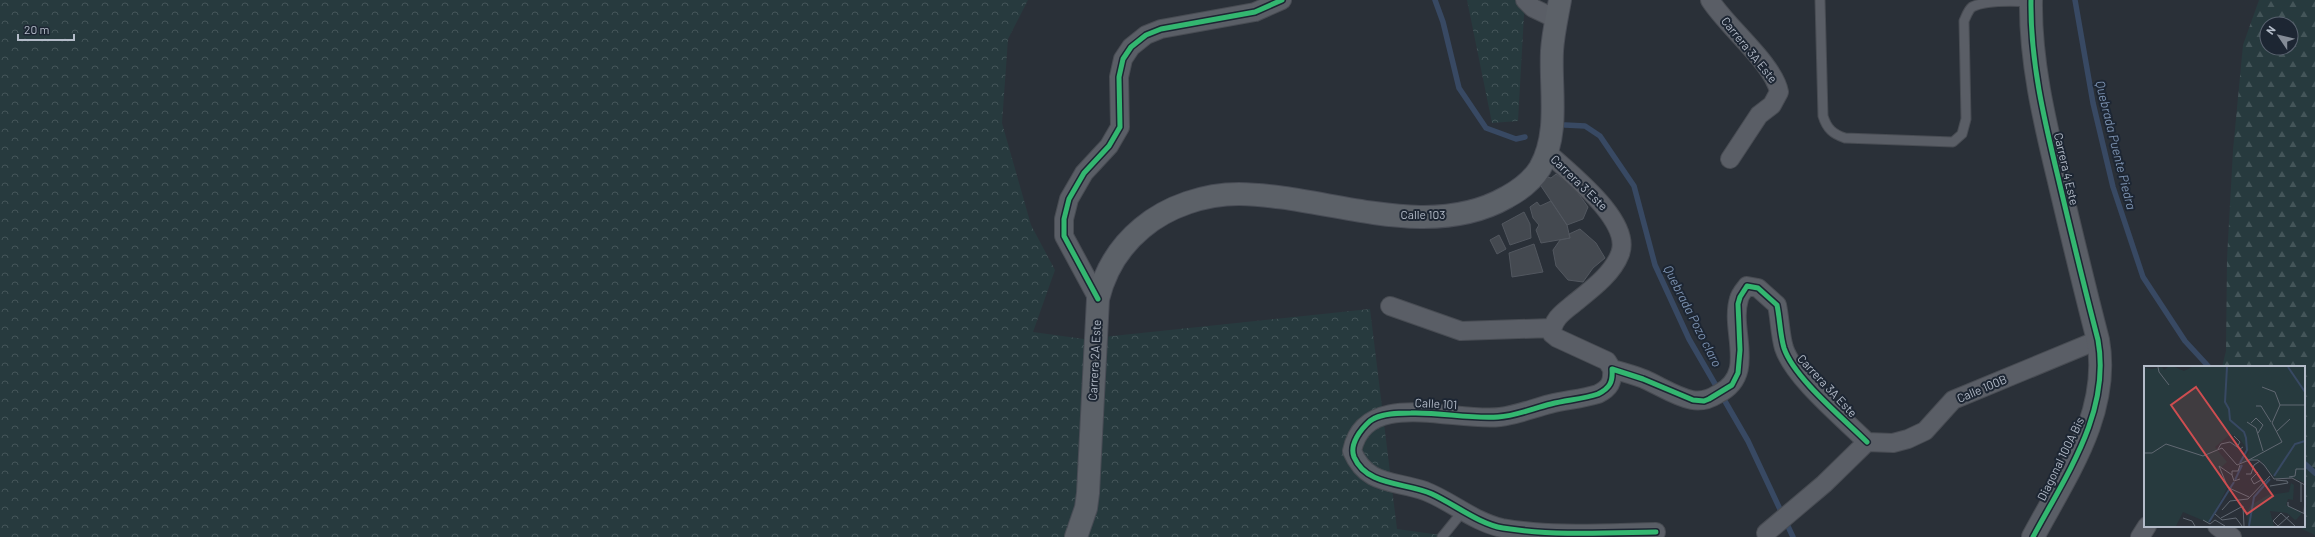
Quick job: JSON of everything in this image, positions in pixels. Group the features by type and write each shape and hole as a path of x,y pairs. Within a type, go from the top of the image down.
{"main road":[{"name":"Calle 103","path":"1132,236 1169,210 1194,201 1238,194 1405,216 1440,217 1465,213 1489,206 1519,191 1535,175 1547,152 1553,116 1552,50 1558,9"},
{"name":"Carrera 2A Este","path":"1076,537 1086,508 1088,493 1098,299 1102,283 1110,264 1132,236"}],"street":[{"path":"1098,299 1064,236 1064,219 1069,198 1084,173 1109,146 1120,127 1119,77 1123,59 1131,47 1146,35 1161,29 1282,0"},
{"path":"1525,0 1532,8 1558,9"},
{"name":"Carrera 3A Este","path":"1710,0 1717,12 1758,58 1775,80 1779,92 1772,105 1759,116 1730,158"},
{"name":"Carrera 4 Este","path":"2031,1 2031,38 2035,71 2050,144 2098,340"},
{"name":"Carrera 3 Este","path":"1547,152 1607,209 1615,222 1621,238 1621,254 1611,270 1556,319 1552,328"},
{"name":"Carrera 3A Este","path":"1612,369 1643,379 1692,400 1704,401 1717,395 1732,385 1738,373 1740,350 1738,304 1740,297 1747,286 1758,288 1777,305 1783,346 1798,373 1866,442"},
{"path":"1390,306 1461,331 1552,328 1552,334 1557,338 1607,361 1612,369"},
{"name":"Calle 100B","path":"1866,442 1893,443 1908,440 1925,431 1953,400 2098,340"},
{"name":"Diagonal 100A Bis","path":"2033,537 2086,435 2095,411 2100,389 2101,371 2098,340"},
{"name":"Calle 101","path":"1612,369 1612,379 1608,389 1587,398 1549,404 1500,417 1423,412 1397,413 1371,420 1359,434 1352,452 1362,470 1380,480 1412,487 1432,494 1463,511 1501,528 1568,535 1656,532"},
{"path":"1770,530 1824,484 1866,442"},
{"path":"2140,537 2146,527"},
{"path":"2218,527 2232,537"}],"lane":[{"path":"1820,0 1823,116 1826,126 1834,134 1845,138 1953,142 1962,134 1966,119 1964,21 1971,8 1980,3 1987,2 2031,1"},
{"path":"1442,537 1463,511"}],"green space":[{"path":"0,0 1028,0 1008,39 1002,123 1031,225 1055,270 1033,332 1084,339 1370,309 1397,529 1455,537 0,537"},
{"path":"1467,0 1530,0 1524,15 1518,121 1492,123"},
{"path":"2259,0 2315,0 2315,535 2298,527 2305,527 2305,366 2222,366 2226,351 2227,259 2233,150 2243,45"}],"building":[{"path":"1556,174 1573,186 1588,207 1583,219 1567,225 1539,183 1544,176 1551,178"},
{"path":"1551,201 1567,225 1570,238 1541,243 1536,230 1539,225 1533,218 1530,207 1537,202 1540,206"},
{"path":"1524,212 1530,224 1531,238 1510,245 1502,224"},
{"path":"1580,229 1596,243 1605,258 1593,268 1583,282 1568,280 1556,266 1553,250 1560,240 1570,238 1569,234"},
{"path":"1499,235 1506,249 1497,254 1490,240"},
{"path":"1534,244 1543,272 1512,277 1509,253"}],"waterway":[{"name":"Quebrada Pozo claro","path":"1435,0 1443,22 1459,88 1486,128 1516,139 1525,137"},
{"name":"Quebrada Puente Piedra","path":"2075,0 2093,103 2113,187 2143,277 2185,341 2208,366"},
{"name":"Quebrada Pozo claro","path":"1565,125 1585,126 1600,136 1634,186 1655,265 1689,339 1748,441 1793,537"},
{"name":"Quebrada Puente Piedra","path":"2305,464 2315,473"}],"cycle path":[{"path":"1098,299 1064,236 1064,219 1069,199 1084,173 1109,146 1120,127 1119,77 1123,59 1131,47 1146,35 1161,29 1255,12 1282,0"},
{"path":"2031,0 2031,22 2035,67 2043,111 2098,340 2100,367 2098,392 2092,418 2083,442 2033,537"},
{"path":"1656,532 1560,533 1522,531 1494,526 1432,494 1378,479 1368,474 1360,467 1354,457 1354,442 1363,428 1370,421 1384,415 1401,413 1433,413 1476,417 1498,417 1592,396 1602,392 1608,387 1612,378 1612,369 1643,379 1693,400 1704,401 1732,385 1738,373 1740,350 1738,304 1740,297 1747,286 1758,288 1777,305 1784,348 1789,360 1808,385 1867,442"}]}
